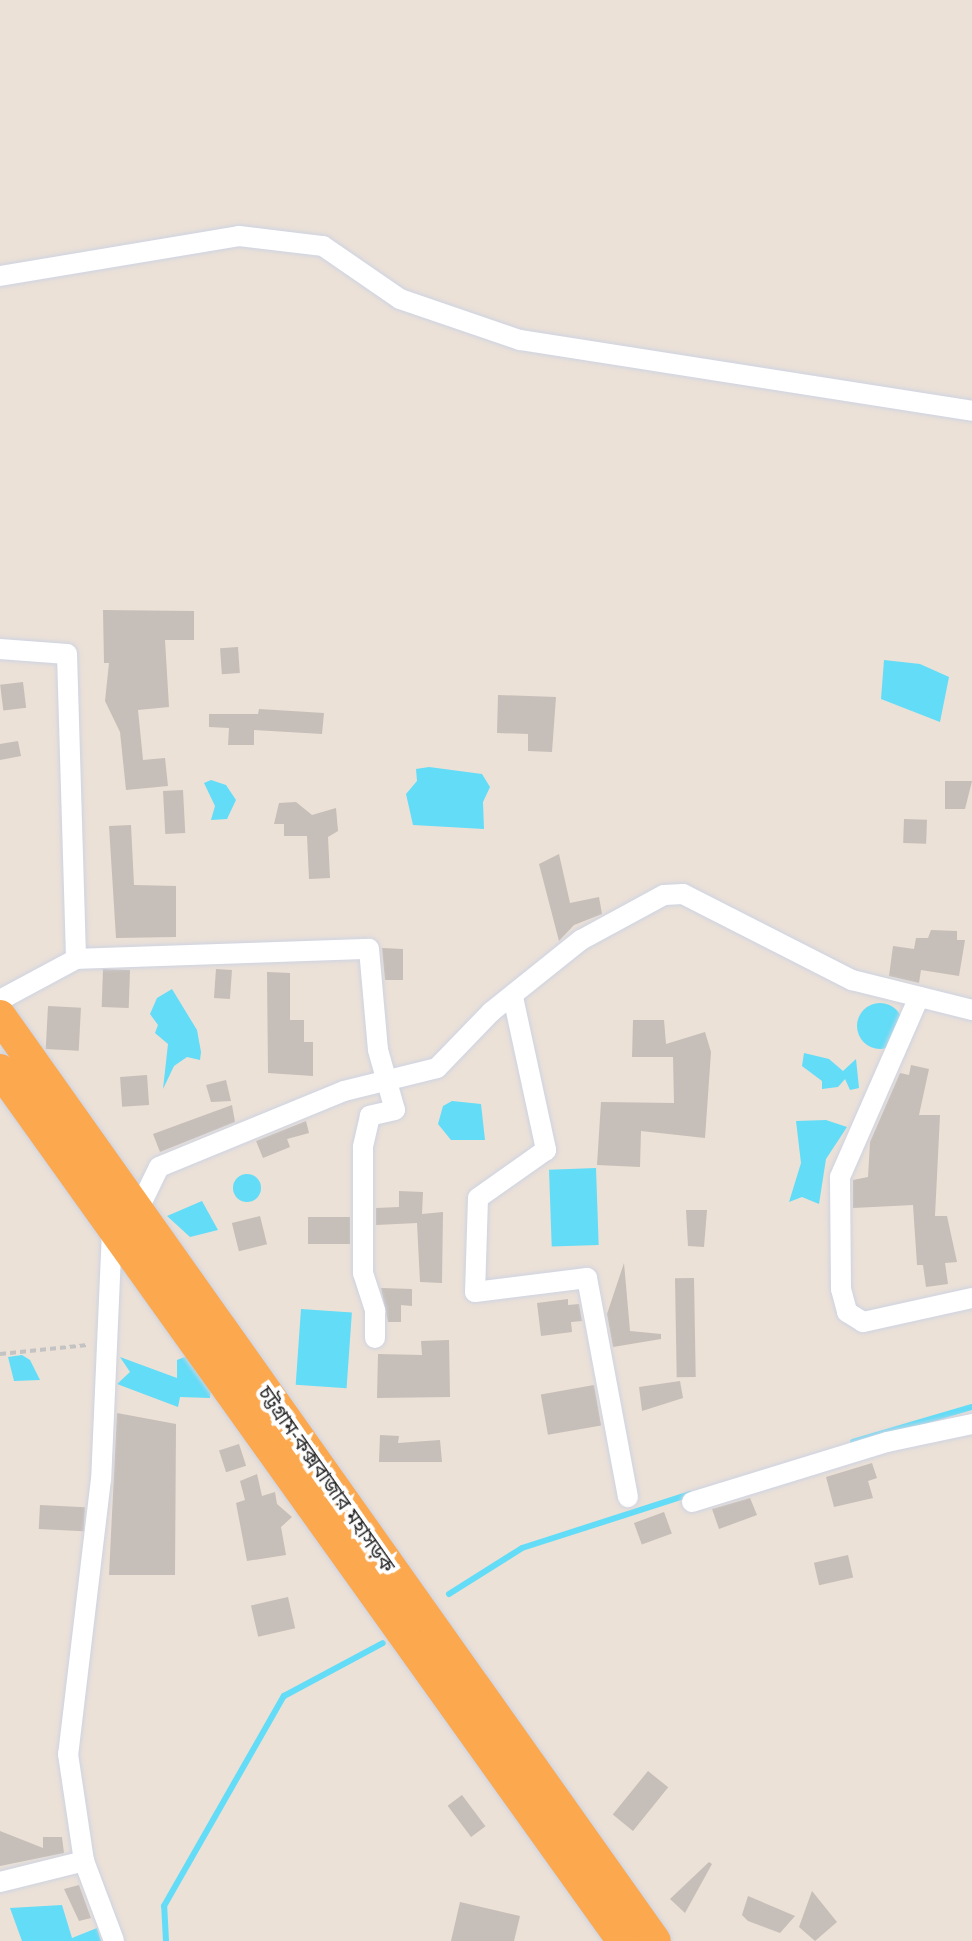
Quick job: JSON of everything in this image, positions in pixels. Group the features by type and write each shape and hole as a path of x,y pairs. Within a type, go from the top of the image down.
{"highway":[{"name":"চট্টগ্রাম-কক্সবাজার মহাসড়ক","path":"0,1016 140,1206 655,1941"},
{"name":"চট্টগ্রাম-কক্সবাজার মহাসড়ক","path":"0,1070 112,1231 199,1342 623,1941"}],"street":[{"path":"0,276 239,236 323,246 400,299 520,340 972,411"},
{"path":"0,649 67,654 76,959"},
{"path":"140,1206 159,1167 252,1125 385,1081 437,1068 513,997 581,940 664,895 683,894 852,980 972,1010"},
{"path":"0,1000 76,959 369,949 385,1081 395,1110 370,1116 363,1147 363,1273 375,1311 375,1338"},
{"path":"513,997 546,1150 478,1198 475,1292 587,1278 628,1497"},
{"path":"919,997 840,1177 841,1289 847,1312 863,1322 972,1298"},
{"path":"112,1231 101,1479 68,1754 84,1861 114,1941"},
{"path":"692,1502 887,1442 972,1424"},
{"path":"0,1882 84,1861"}],"path":[{"path":"0,1354 99,1345"}],"water":[{"path":"884,660 920,664 949,677 940,722 881,699"},
{"path":"429,767 482,774 490,787 483,802 484,829 413,825 406,794 417,781 416,769"},
{"path":"211,780 226,785 236,800 227,819 211,820 215,806 204,783"},
{"path":"172,989 197,1030 201,1052 200,1060 187,1057 174,1066 163,1089 168,1044 155,1033 158,1025 150,1014 157,998"},
{"path":"880,1003 896,1010 903,1026 896,1042 880,1049 864,1042 857,1026 864,1010"},
{"path":"804,1053 829,1059 843,1071 856,1059 859,1088 850,1090 845,1079 838,1087 822,1089 822,1081 802,1066"},
{"path":"452,1101 481,1104 485,1140 451,1140 438,1124 443,1106"},
{"path":"826,1120 847,1127 826,1159 819,1204 802,1197 789,1202 801,1163 796,1121"},
{"path":"596,1168 599,1245 552,1247 549,1170"},
{"path":"247,1174 257,1178 261,1188 257,1198 247,1202 237,1198 233,1188 237,1178"},
{"path":"202,1201 218,1230 190,1237 167,1216"},
{"path":"301,1309 352,1313 347,1388 296,1385"},
{"path":"22,1355 30,1360 40,1380 14,1381 8,1357"},
{"path":"187,1356 211,1388 210,1398 180,1397 178,1407 117,1384 130,1372 120,1357 177,1378 177,1360"},
{"path":"62,1905 72,1938 97,1928 101,1941 22,1941 10,1908"}],"building":[{"path":"103,610 194,611 194,640 165,640 169,707 138,710 143,760 165,758 168,786 126,790 120,732 105,701 109,663 104,663"},
{"path":"238,647 240,673 222,674 220,648"},
{"path":"23,682 26,708 3,711 0,685"},
{"path":"498,695 556,697 552,752 528,751 528,734 497,733"},
{"path":"259,709 324,713 322,734 254,730 254,745 228,745 229,728 209,727 209,714 258,714"},
{"path":"18,741 21,756 0,760 0,744"},
{"path":"945,781 972,781 965,809 945,809"},
{"path":"183,790 185,833 165,834 163,791"},
{"path":"296,802 312,815 336,808 338,831 328,837 330,878 309,879 307,836 284,836 284,824 274,824 279,803"},
{"path":"904,819 927,820 926,844 903,843"},
{"path":"131,825 134,885 176,886 176,937 116,938 109,826"},
{"path":"559,854 570,903 599,897 602,914 574,925 559,941 539,864"},
{"path":"931,930 957,931 957,940 965,940 959,976 921,970 919,983 889,976 893,946 914,949 916,938 928,938"},
{"path":"382,948 403,949 403,980 385,980"},
{"path":"103,969 130,970 129,1008 102,1007"},
{"path":"216,969 232,970 230,999 214,998"},
{"path":"267,972 290,973 290,1020 304,1020 304,1042 313,1042 313,1076 268,1073"},
{"path":"48,1006 81,1008 79,1051 46,1049"},
{"path":"633,1020 664,1020 666,1044 705,1032 711,1052 705,1138 641,1131 640,1167 597,1165 601,1102 674,1103 673,1057 632,1057"},
{"path":"911,1065 929,1069 919,1115 940,1115 935,1216 947,1216 957,1262 945,1263 948,1284 926,1287 923,1265 917,1265 913,1205 853,1208 853,1180 868,1177 870,1142 900,1073 909,1075"},
{"path":"147,1075 149,1105 122,1107 120,1077"},
{"path":"226,1080 231,1101 211,1102 206,1085"},
{"path":"232,1105 235,1122 160,1152 153,1134"},
{"path":"306,1121 309,1133 287,1139 290,1147 263,1158 256,1141"},
{"path":"399,1191 423,1192 422,1214 443,1212 442,1283 420,1282 417,1223 376,1225 376,1208 399,1207"},
{"path":"686,1210 707,1210 704,1247 688,1246"},
{"path":"260,1216 267,1244 239,1251 232,1223"},
{"path":"308,1217 350,1217 350,1244 308,1244"},
{"path":"624,1263 630,1331 661,1334 661,1339 613,1347 607,1314"},
{"path":"675,1278 694,1278 696,1377 677,1377"},
{"path":"381,1288 412,1289 412,1306 401,1305 401,1322 388,1322"},
{"path":"568,1299 568,1305 579,1304 582,1321 571,1322 572,1332 541,1336 537,1303"},
{"path":"449,1340 450,1397 377,1398 378,1354 422,1355 421,1341"},
{"path":"680,1381 683,1398 642,1411 639,1387"},
{"path":"594,1385 601,1425 548,1435 541,1394"},
{"path":"117,1413 176,1424 175,1575 109,1575"},
{"path":"380,1435 399,1436 398,1443 440,1440 442,1462 379,1462"},
{"path":"239,1444 246,1466 226,1472 219,1450"},
{"path":"872,1463 877,1478 868,1481 873,1498 834,1507 826,1477"},
{"path":"257,1474 262,1496 275,1492 277,1504 292,1517 281,1527 286,1555 247,1561 236,1503 245,1500 240,1481"},
{"path":"750,1498 757,1515 719,1529 712,1509"},
{"path":"40,1505 85,1507 84,1531 39,1529"},
{"path":"664,1512 672,1534 642,1545 634,1523"},
{"path":"848,1555 853,1577 819,1585 814,1563"},
{"path":"288,1597 295,1628 258,1637 251,1606"},
{"path":"648,1771 668,1787 633,1831 613,1815"},
{"path":"462,1795 485,1826 471,1837 448,1806"},
{"path":"0,1831 43,1848 43,1837 62,1837 64,1853 0,1866"},
{"path":"709,1862 712,1864 685,1913 670,1899"},
{"path":"79,1885 91,1918 79,1921 64,1889"},
{"path":"812,1891 837,1922 815,1941 799,1927"},
{"path":"748,1896 795,1916 780,1933 748,1921 742,1915"},
{"path":"460,1902 520,1916 514,1941 451,1941"}],"waterway":[{"path":"853,1442 972,1407"},
{"path":"449,1594 522,1548 690,1494"},
{"path":"166,1941 164,1906 284,1696 383,1643"}]}
